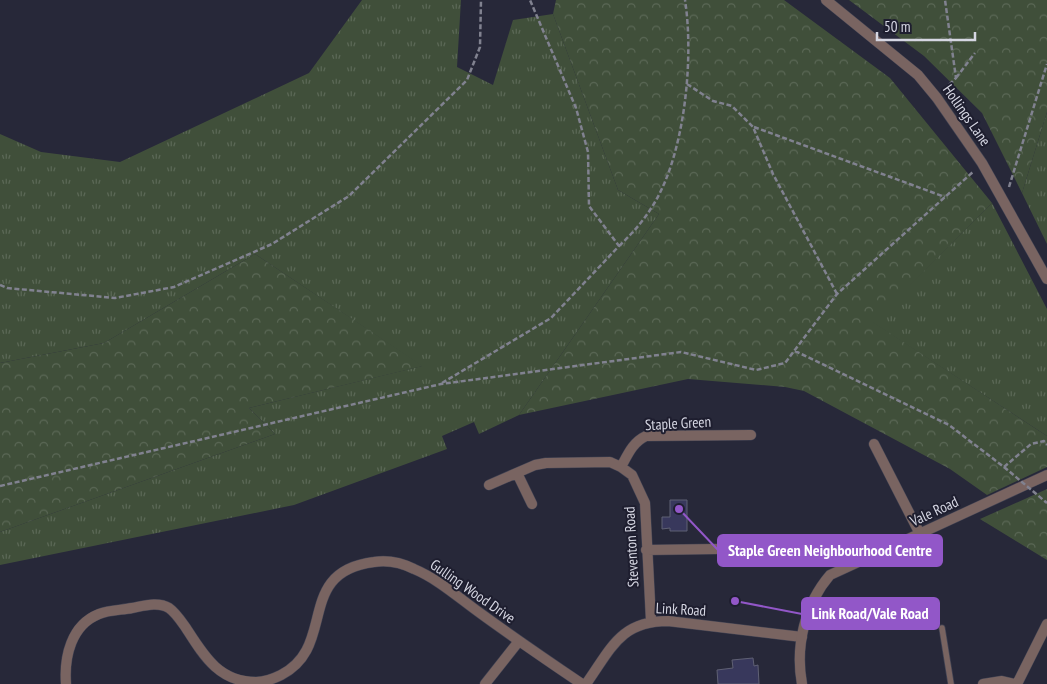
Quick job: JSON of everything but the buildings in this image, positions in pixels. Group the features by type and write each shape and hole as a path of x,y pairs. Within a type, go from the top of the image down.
{"street":[{"name":"Hollings Lane","path":"826,0 918,75 937,98 982,163 1047,279"},
{"name":"Staple Green","path":"621,467 632,446 639,439 646,436 750,435"},
{"path":"874,444 920,534"},
{"path":"489,485 546,463 596,461 610,462 621,467"},
{"name":"Steventon Road","path":"621,467 632,475 645,503 651,621"},
{"path":"517,473 532,504"},
{"name":"Vale Road","path":"802,684 800,658 802,637 819,588 830,575 1047,475"},
{"path":"646,550 716,549"},
{"name":"Gulling Wood Drive","path":"66,684 66,666 70,648 76,632 85,622 100,614 156,604 168,607 178,617 215,669 242,682 272,682 296,666 305,656 310,646 325,590 337,576 348,568 362,563 379,561 396,563 414,569 431,578 582,684"},
{"name":"Link Road","path":"586,684 614,644 626,631 651,621 668,621 802,637"},
{"path":"983,684 1002,681 1016,684 1047,624"},
{"path":"485,684 519,641"}],"lane":[{"path":"942,628 951,684"}],"path":[{"path":"0,285 7,288 115,298 174,287 272,244 349,196 467,80 480,47 481,0"},
{"path":"530,0 576,108 588,152 590,206 619,246"},
{"path":"441,384 551,318 636,230 656,200 676,150 687,84 685,0"},
{"path":"945,0 956,78"},
{"path":"937,98 956,78 975,53"},
{"path":"1005,201 1047,64"},
{"path":"687,84 713,101 732,106 753,127 773,174 837,294"},
{"path":"753,127 945,197"},
{"path":"0,486 441,384 681,352 756,370 785,363 837,294 982,163"},
{"path":"795,351 949,425 1047,502"},
{"path":"1004,467 1031,444 1044,441 1047,445"}],"green space":[{"path":"362,0 461,0 457,67 493,85 513,20 553,14 618,190 659,214 519,415 479,434 474,422 442,436 447,449 294,505 0,565 0,532 275,434 249,408 422,366 255,254 104,343 0,363 0,134 41,152 120,162 309,73"},
{"path":"556,0 784,0 890,78 992,203 873,322 1047,436 1047,467 987,495 950,469 804,391 785,387 688,379 519,415 659,214 618,190 553,14"},
{"path":"849,0 1047,0 1047,112 1022,193 982,113 924,56"},
{"path":"1047,112 1047,244 1022,193"},
{"path":"992,203 1047,309 1047,436 872,322"},
{"path":"255,254 423,366 249,408 275,434 0,532 0,363 104,343"},
{"path":"1047,489 1047,560 980,519"}],"place":[{"name":"Staple Green Neighbourhood Centre","path":"679,509"},
{"name":"Link Road/Vale Road","path":"735,601"}]}
